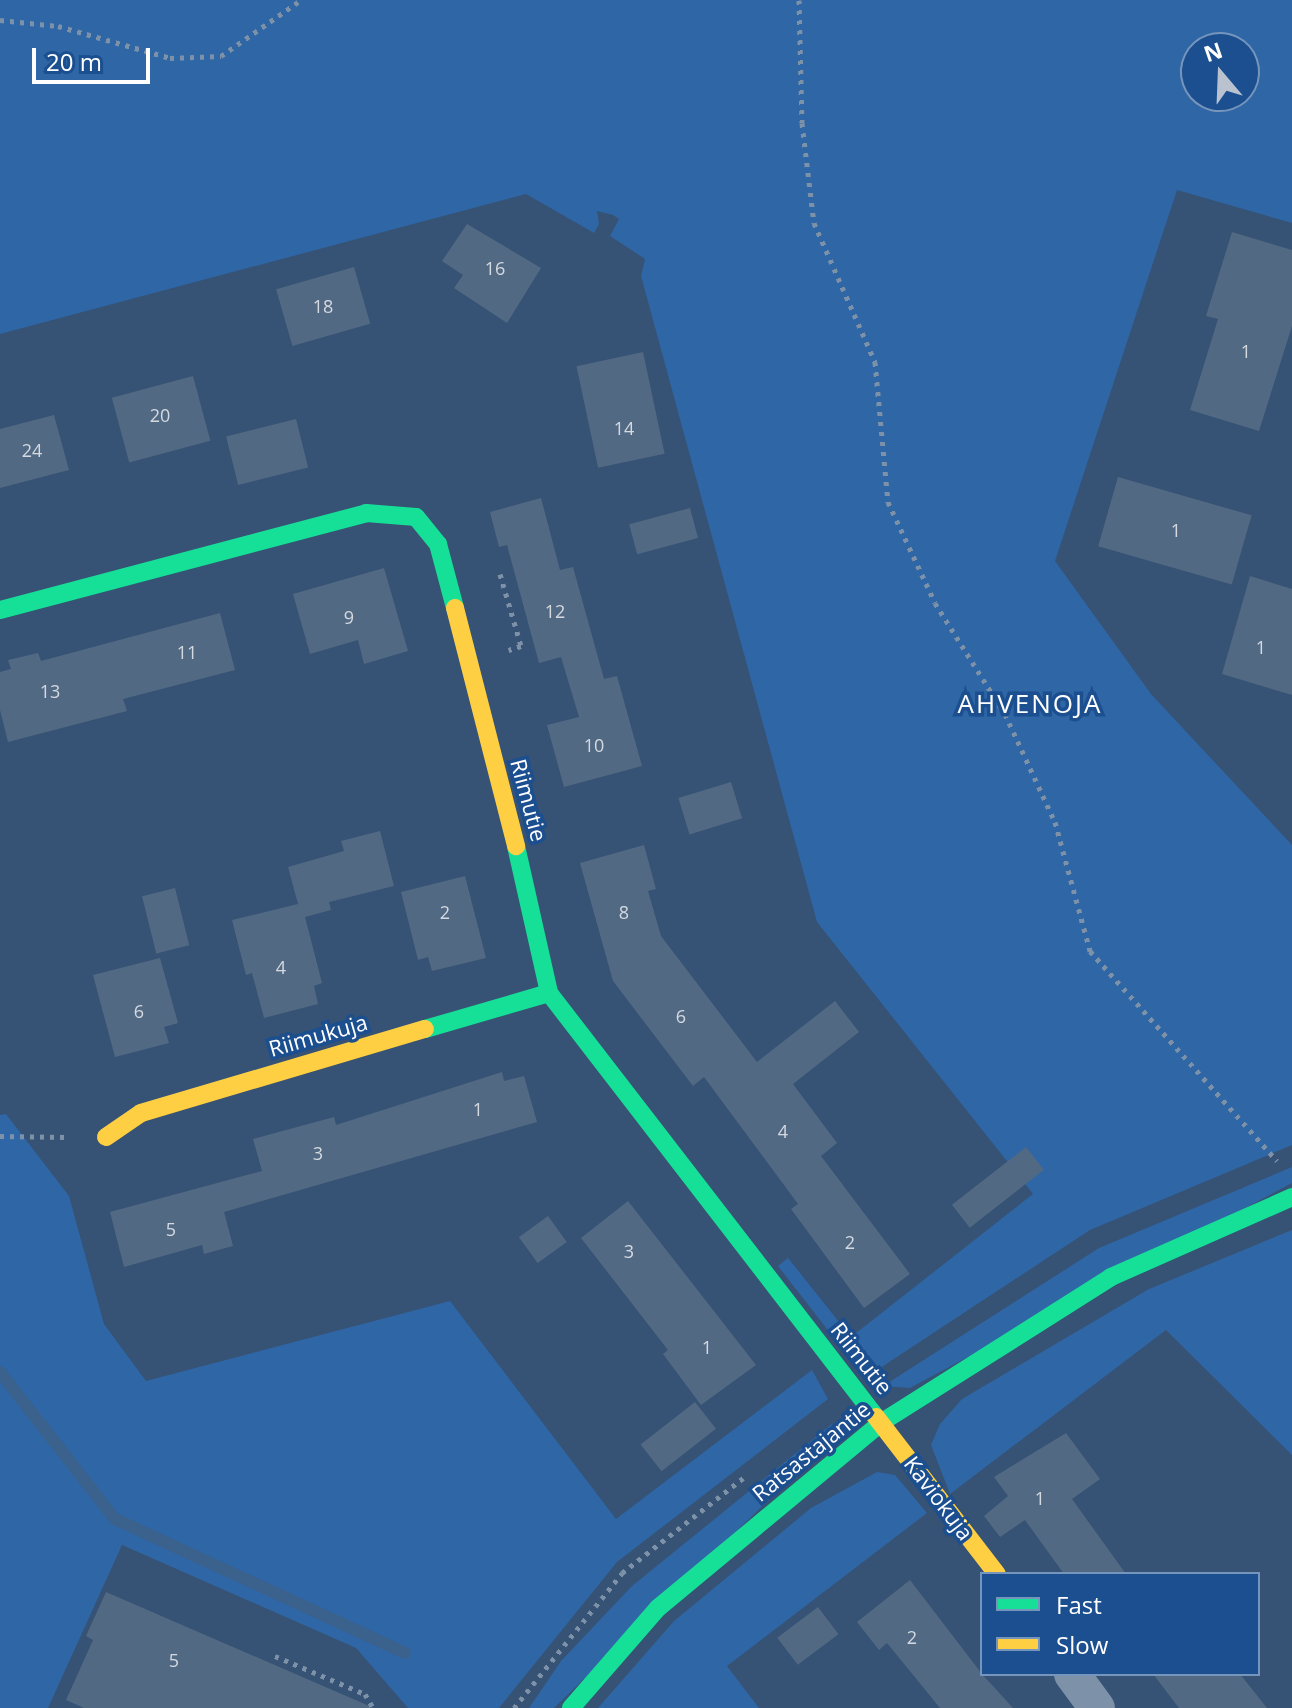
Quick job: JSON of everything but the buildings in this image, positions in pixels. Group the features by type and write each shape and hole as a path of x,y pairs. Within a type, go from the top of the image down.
{"street":[{"name":"Riimutie","path":"0,610 366,513 416,517 438,544 520,860 549,993 882,1422"},
{"name":"Riimukuja","path":"106,1137 141,1113 549,993"},
{"name":"Ratsastajantie","path":"571,1708 658,1608 882,1422 1111,1277 1292,1197"},
{"name":"Kaviokuja","path":"882,1422 995,1572"},
{"path":"1073,1676 1097,1708"}],"path":[{"path":"0,20 58,26 170,58 221,56 301,0"},
{"path":"799,0 802,123 814,223 875,362 888,502 935,603 1005,714 1055,822 1090,951 1278,1161"},
{"path":"0,1136 106,1137"},
{"path":"275,1656 365,1694 373,1708"}],"shaded area":[{"path":"0,0 1292,0 1292,223 1177,190 1055,561 1151,694 1292,845 1292,1145 1090,1230 865,1378 778,1266 788,1258 851,1337 1033,1194 817,922 641,276 645,259 610,236 619,219 613,215 597,211 599,224 594,233 526,194 0,334"},
{"path":"6,1114 69,1196 104,1324 146,1381 450,1301 616,1519 812,1370 828,1399 617,1562 499,1708 408,1708 356,1648 122,1545 48,1708 0,1708 0,1115"},
{"path":"1292,1167 1292,1183 910,1388 883,1386 1099,1248"},
{"path":"1292,1230 1292,1455 1166,1330 950,1494 931,1445 940,1424 962,1399 1149,1289"},
{"path":"833,1423 813,1457 554,1708 529,1708 561,1661 632,1586"},
{"path":"877,1472 895,1475 927,1513 727,1666 759,1708 598,1708 674,1621 811,1508"}],"waterway":[{"path":"0,1372 115,1519 405,1653"}],"traffic: fast":[{"path":"0,610 366,513 416,517 438,544 455,608"},
{"path":"516,846 549,993 876,1417"},
{"path":"425,1029 549,993"},
{"path":"571,1708 658,1608 882,1422 1111,1277 1292,1197"}],"traffic: slow":[{"path":"455,608 516,846"},
{"path":"106,1137 141,1113 425,1029"},
{"path":"876,1417 995,1572"}],"district":[{"name":"AHVENOJA","path":"1030,704"}]}
